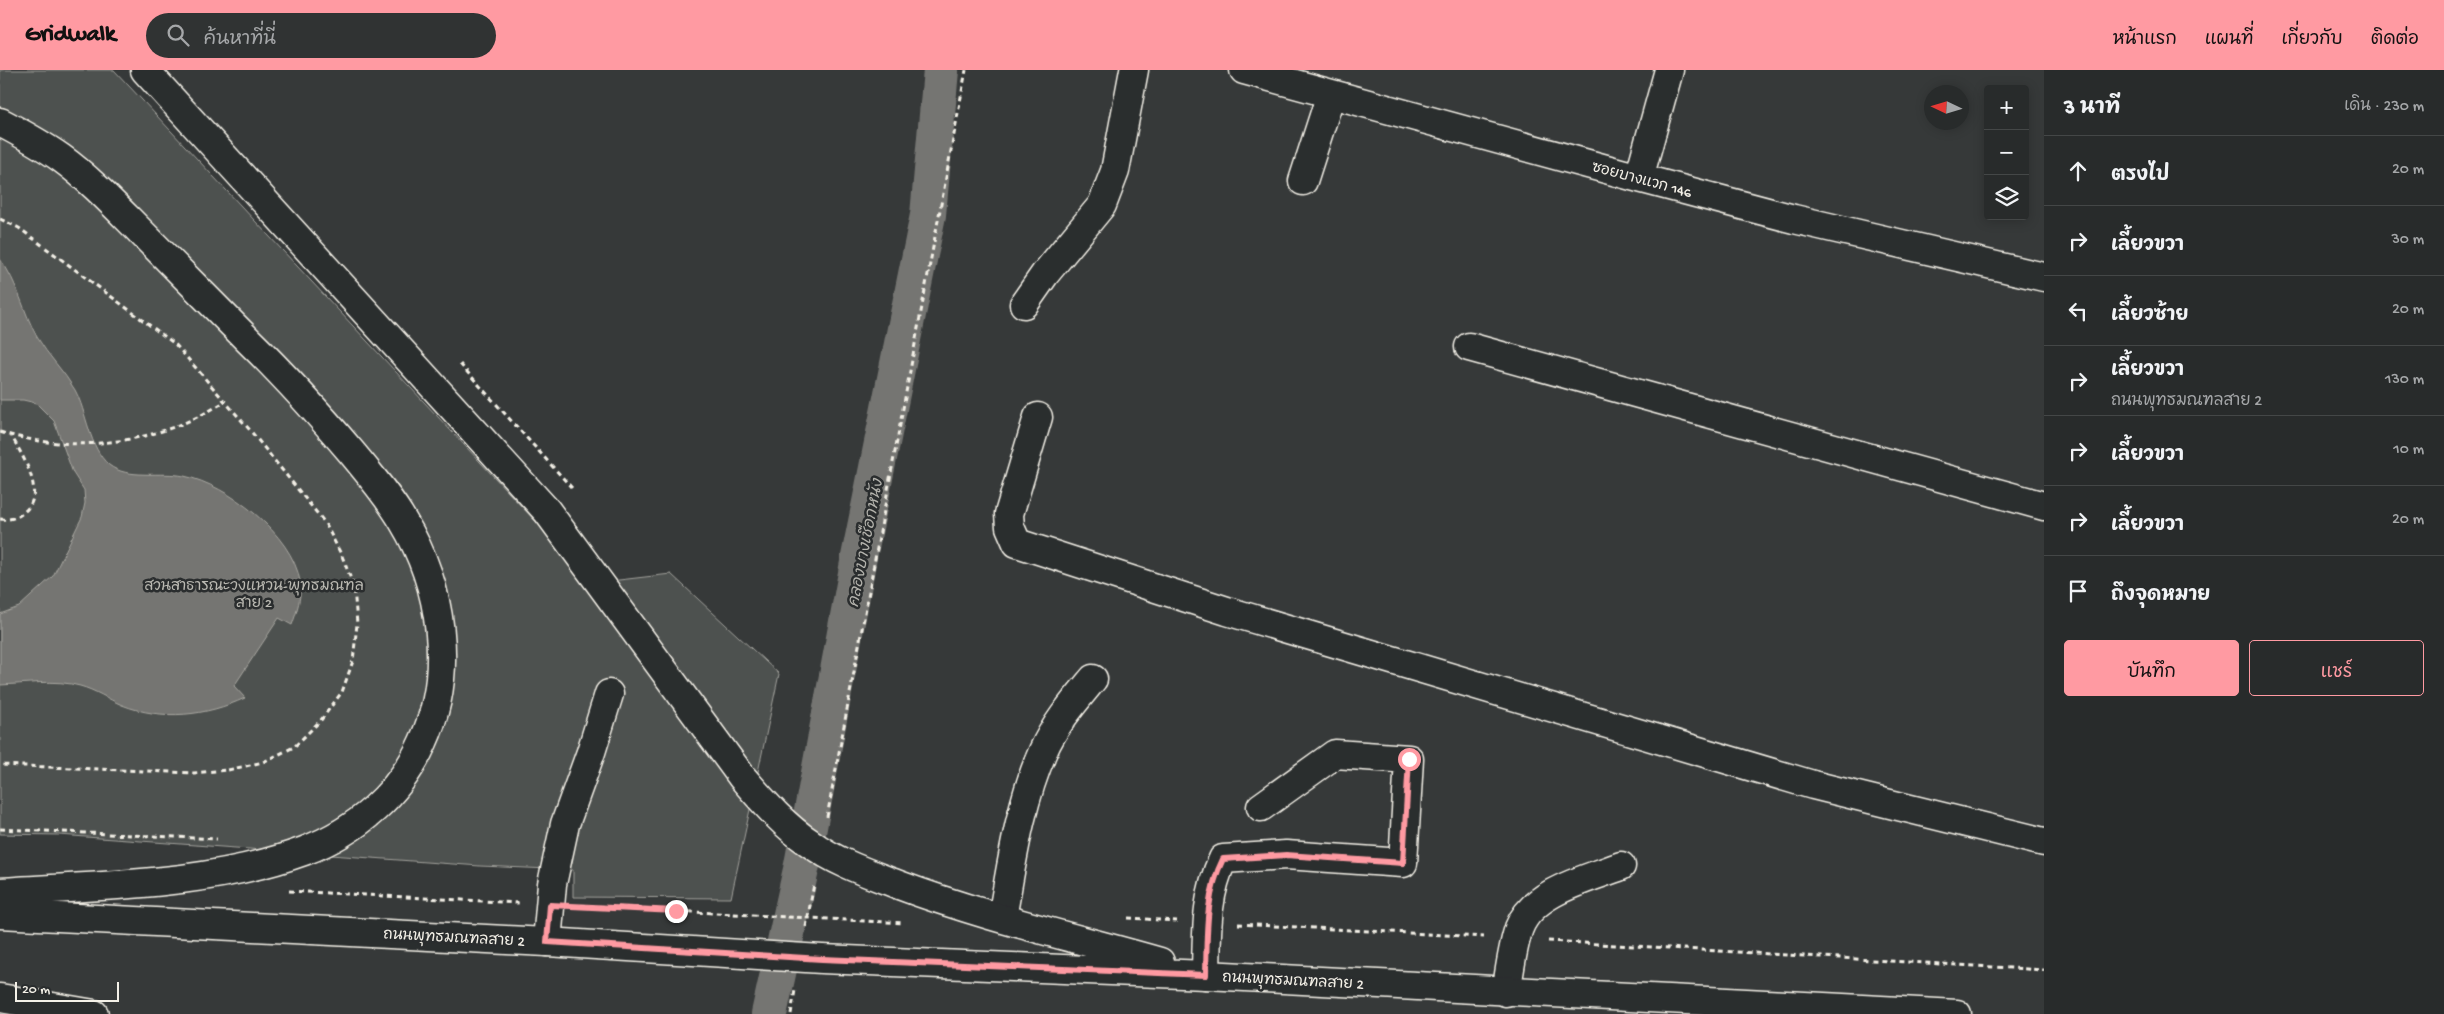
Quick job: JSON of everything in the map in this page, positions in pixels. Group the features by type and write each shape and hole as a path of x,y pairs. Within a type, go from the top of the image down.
{"main road":[{"path":"145,70 548,511 717,744 776,815 810,844 857,870 946,902 1206,975 1208,915 1214,878 1223,859 1286,855 1403,863 1409,759 1335,754 1261,807"},
{"path":"1024,304 1045,274 1078,237 1102,205 1115,171 1134,70"},
{"name":"ซอยบางแวก 146","path":"1244,70 1639,178 1794,218 2044,277"},
{"path":"1639,178 1669,70"},
{"path":"1303,181 1331,94"},
{"path":"0,122 29,137 63,160 99,190 288,380 380,486 404,521 422,558 435,603 442,647 440,689 431,726 412,766 387,799 349,829 308,849 267,863 218,874 168,880 0,892"},
{"path":"1469,347 2044,506"},
{"path":"1038,416 1009,514 1010,527 1017,543 1227,611 1776,774 2044,842"},
{"path":"1002,918 1027,791 1044,750 1064,714 1093,679"},
{"path":"547,942 552,884 565,824 591,752 608,694"},
{"path":"1506,992 1520,926 1536,903 1561,890 1620,866"},
{"name":"ถนนพุทธมณฑลสาย 2","path":"0,914 547,942 822,959 1206,975 1957,1014"},
{"path":"0,998 94,1014"}],"path":[{"path":"826,819 966,70"},
{"path":"0,219 19,228 176,344 224,402 249,428 324,523 342,556 354,587 357,624 353,661 342,692 321,720 294,747 263,762 228,770 193,772 0,765"},
{"path":"0,432 55,443 104,443 164,430 200,418 224,402"},
{"path":"0,519 19,517 28,508 34,491 30,474 11,435"},
{"path":"0,829 224,839"},
{"path":"804,935 815,877"},
{"path":"281,890 910,923"},
{"path":"791,1014 796,984"}],"green space":[{"name":"สวนสาธารณะวงแหวน-พุทธมณฑล สาย 2","path":"0,70 114,70 593,583 671,574 779,674 731,898 573,897 573,870 480,866 59,835 0,834"}],"shaded area":[{"path":"0,259 16,287 37,337 75,390 93,440 102,458 117,470 135,474 184,476 201,481 220,490 256,514 285,546 295,563 300,581 300,598 292,625 279,618 234,686 245,698 215,709 169,715 137,710 91,690 71,684 40,682 0,685 0,614 19,607 53,576 82,517 85,503 84,490 73,473 54,421 36,403 23,400 0,400"}],"waterway":[{"name":"คลองบางเชือกหนัง","path":"769,1014 802,865 859,557 928,215 941,70"}],"route":[{"path":"676,911 550,905 547,942 822,959 1206,975 1208,915 1214,878 1223,859 1286,855 1403,863 1409,759"}]}
